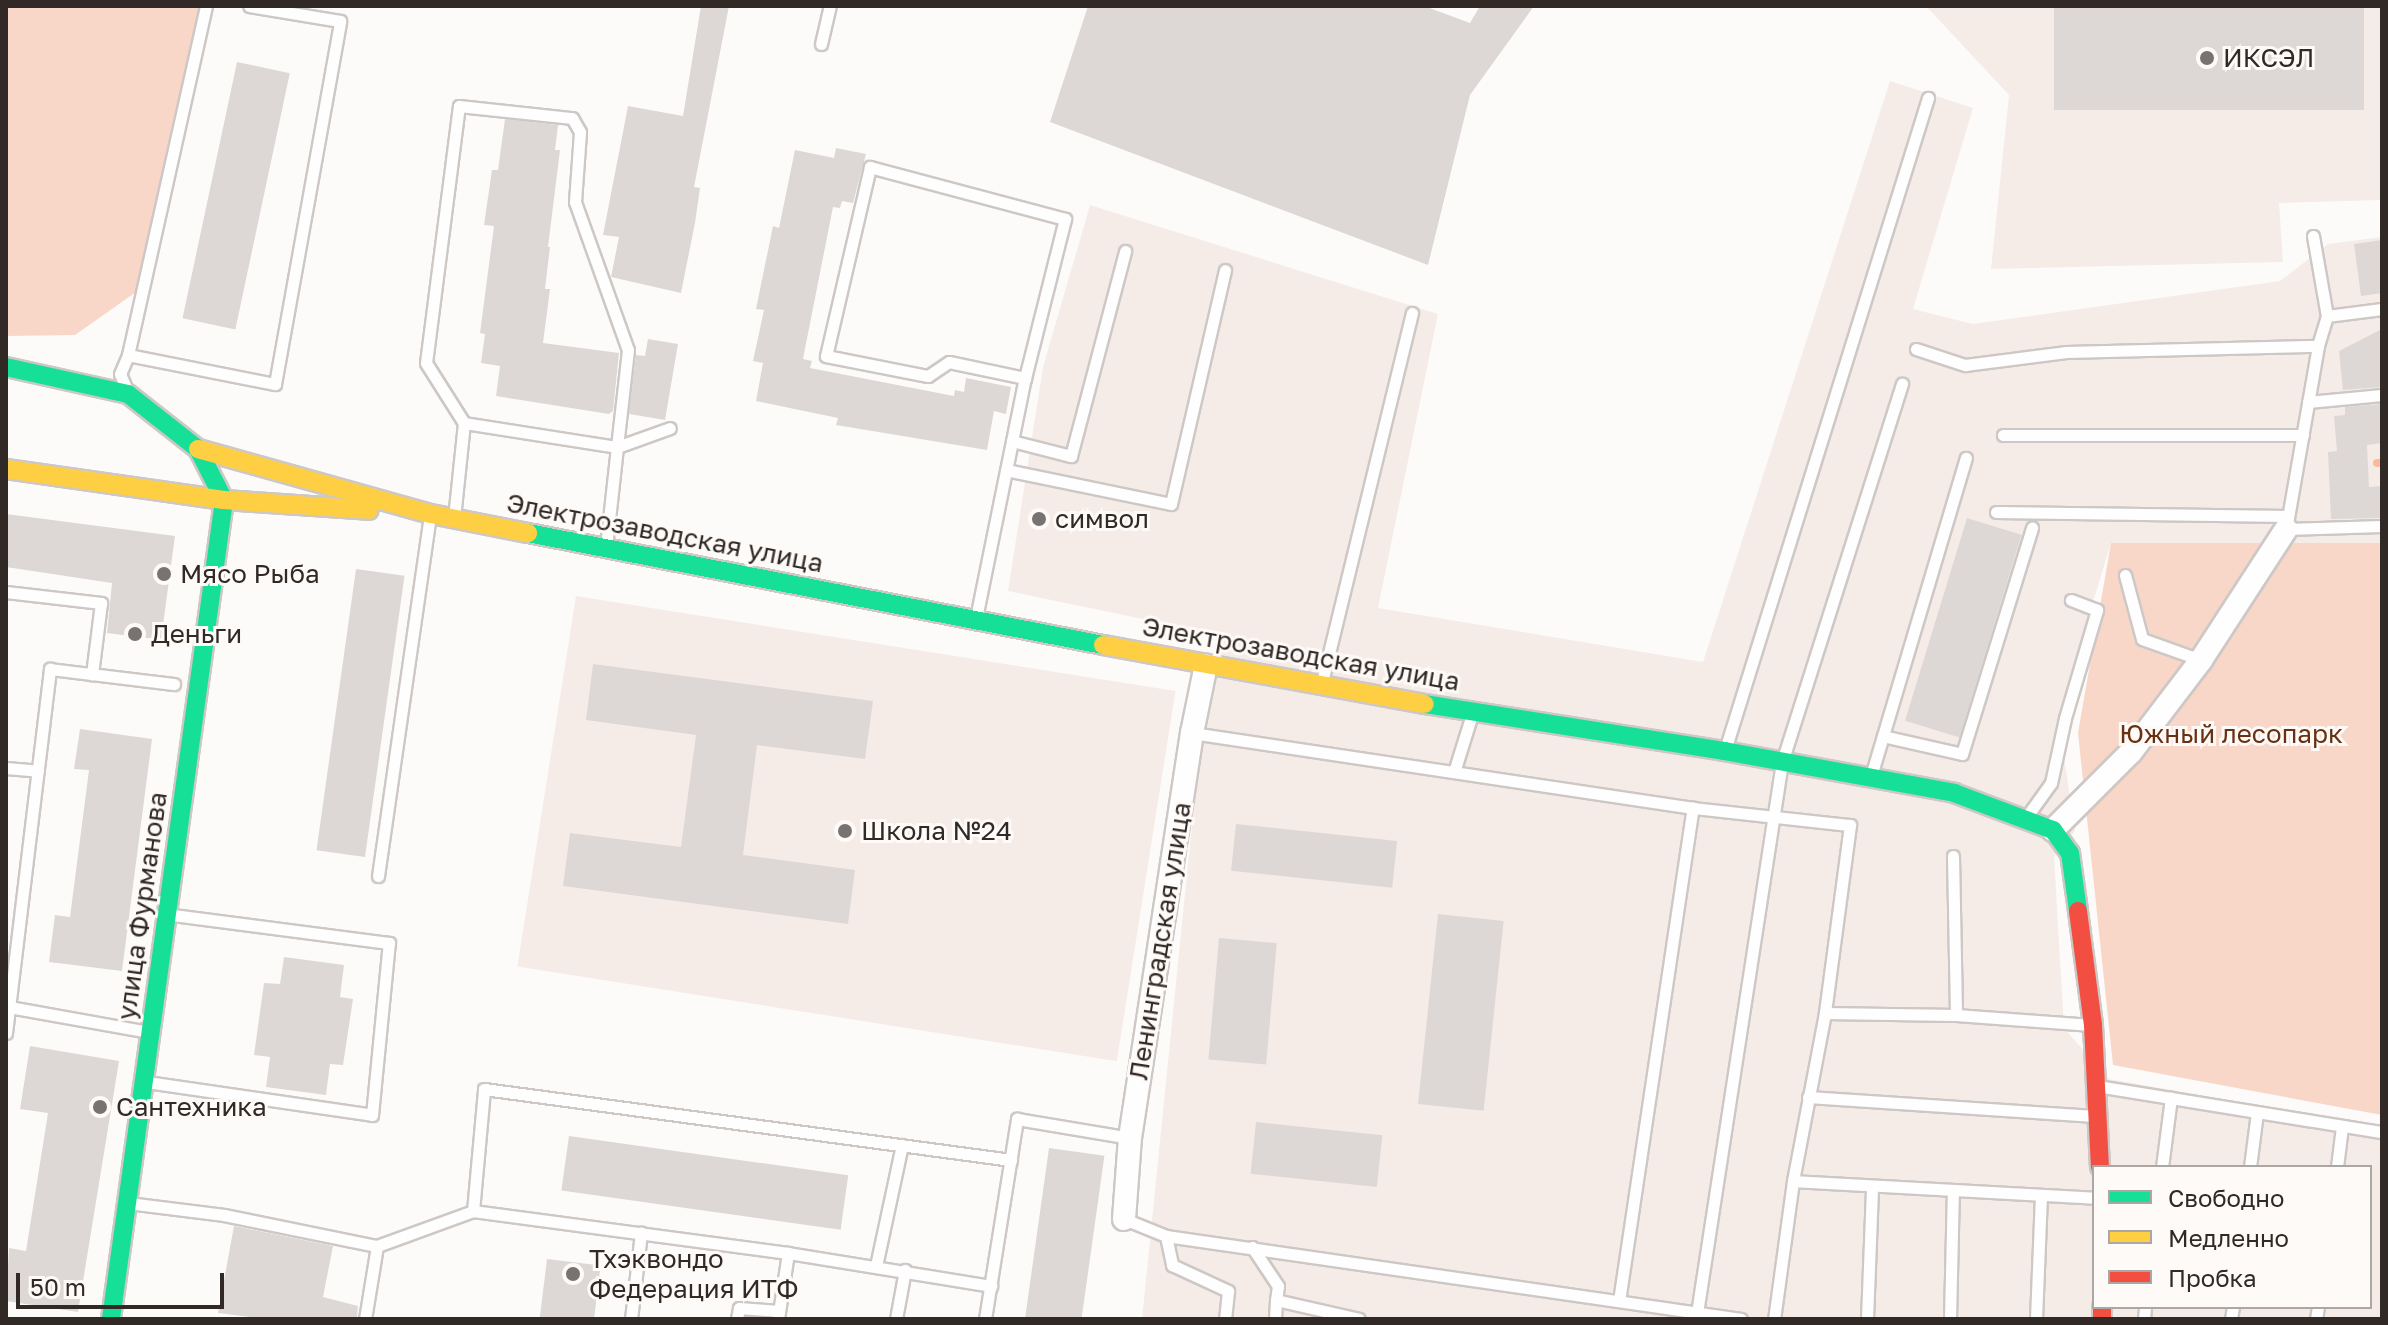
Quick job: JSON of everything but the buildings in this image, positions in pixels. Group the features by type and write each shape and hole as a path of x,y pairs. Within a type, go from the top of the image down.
{"street":[{"name":"Электрозаводская улица","path":"6,367 128,394 198,449 431,514 1320,687 1724,751 1954,793 2053,830"},
{"name":"Электрозаводская улица","path":"198,449 224,500"},
{"name":"Электрозаводская улица","path":"6,469 224,500 431,514"},
{"name":"улица Фурманова","path":"111,1319 224,500"},
{"path":"2100,1165 2093,1025 2082,932 2070,853 2053,830 2131,752 2201,660 2287,522"},
{"name":"Ленинградская улица","path":"1124,1219 1130,1138 1192,733 1206,665"}],"lane":[{"path":"128,394 120,374 128,355 206,6"},
{"path":"128,355 275,384 340,21 249,6"},
{"path":"821,44 830,6"},
{"path":"1724,751 1928,98"},
{"path":"454,518 464,423 426,363 459,106 572,118 580,132 575,202 628,350 606,547"},
{"path":"976,620 1025,378 1065,219 870,167 826,356 928,376 949,362 1025,378"},
{"path":"2287,522 2318,346 2327,316 2313,236"},
{"path":"1012,441 1071,456 1125,251"},
{"path":"1006,470 1171,504 1225,270"},
{"path":"2327,316 2382,309"},
{"path":"1320,687 1412,313"},
{"path":"1916,349 1965,365 2066,352 2318,346"},
{"path":"1697,1313 1782,762 1902,384"},
{"path":"2308,402 2382,395"},
{"path":"464,423 617,447 670,428"},
{"path":"2003,435 2303,435"},
{"path":"1870,778 1966,458"},
{"path":"1996,512 2382,526"},
{"path":"378,876 431,514"},
{"path":"1883,736 1962,754 2032,528"},
{"path":"2125,575 2142,639 2201,660"},
{"path":"6,592 101,603 92,674"},
{"path":"2025,819 2051,783 2065,718 2097,610 2071,600"},
{"path":"6,1033 50,669 174,684"},
{"path":"1454,772 1473,711"},
{"path":"1192,733 1693,808 1850,825 1825,1013 1793,1181 1774,1319"},
{"path":"6,768 38,771"},
{"path":"1619,1301 1693,808"},
{"path":"1953,856 1956,1015"},
{"path":"144,1081 372,1115 389,943 167,914"},
{"path":"9,1007 151,1032"},
{"path":"1825,1013 1956,1015 2093,1025"},
{"path":"2096,1086 2382,1132"},
{"path":"473,1211 484,1089 1011,1160"},
{"path":"1808,1097 2098,1116"},
{"path":"2162,1165 2171,1098"},
{"path":"2250,1165 2257,1112"},
{"path":"985,1319 1017,1119 1130,1138"},
{"path":"2337,1165 2342,1126"},
{"path":"876,1266 902,1145"},
{"path":"1793,1181 2092,1198"},
{"path":"1867,1319 1872,1186"},
{"path":"1950,1319 1953,1191"},
{"path":"2036,1319 2041,1196"},
{"path":"128,1203 224,1215 377,1246 473,1211 788,1253 991,1286"},
{"path":"1124,1219 1166,1236 1741,1319"},
{"path":"631,1319 641,1233"},
{"path":"1166,1236 1172,1265 1228,1291 1225,1319"},
{"path":"365,1319 377,1246"},
{"path":"1252,1247 1278,1286 1275,1319"},
{"path":"737,1319 739,1308 778,1315 788,1253"},
{"path":"896,1319 905,1270"},
{"path":"1276,1300 1359,1319"}],"shaded area":[{"path":"1926,6 2382,6 2382,200 2279,203 2283,262 1991,269 2009,95"},
{"path":"1890,81 1973,108 1913,309 1973,324 2280,281 2328,244 2382,237 2382,543 2111,543 2058,716 2075,831 2054,856 2064,1028 2109,1079 2382,1127 2382,1319 1142,1319 1196,785 1220,635 1008,591 1043,367 1090,205 1438,314 1378,608 1703,662"},
{"name":"Школа №24","path":"576,596 1176,691 1117,1061 517,966"}],"green space":[{"path":"6,6 199,6 136,292 75,335 6,336"},
{"name":"Южный лесопарк","path":"2111,543 2382,543 2382,1115 2113,1065 2078,733"}],"waterway":[{"path":"2377,463 2382,463"}],"traffic: fast":[{"path":"6,367 128,394 198,449 224,500"},
{"path":"111,1319 224,500"},
{"path":"528,533 1103,645"},
{"path":"1425,704 1724,751 1954,793 2053,830 2070,853 2078,911"}],"traffic: slow":[{"path":"198,449 431,514 528,533"},
{"path":"6,469 224,500 369,510"},
{"path":"1103,645 1425,704"}],"traffic: jam":[{"path":"2078,911 2093,1025 2100,1165"},
{"path":"2102,1309 2102,1319"}],"place":[{"name":"ИКСЭЛ","path":"2207,58"},
{"name":"символ","path":"1039,519"},
{"name":"Мясо Рыба","path":"164,574"},
{"name":"Деньги","path":"135,634"},
{"name":"Школа №24","path":"845,831"},
{"name":"Сантехника","path":"100,1107"},
{"name":"Тхэквондо Федерация ИТФ","path":"573,1274"}]}
